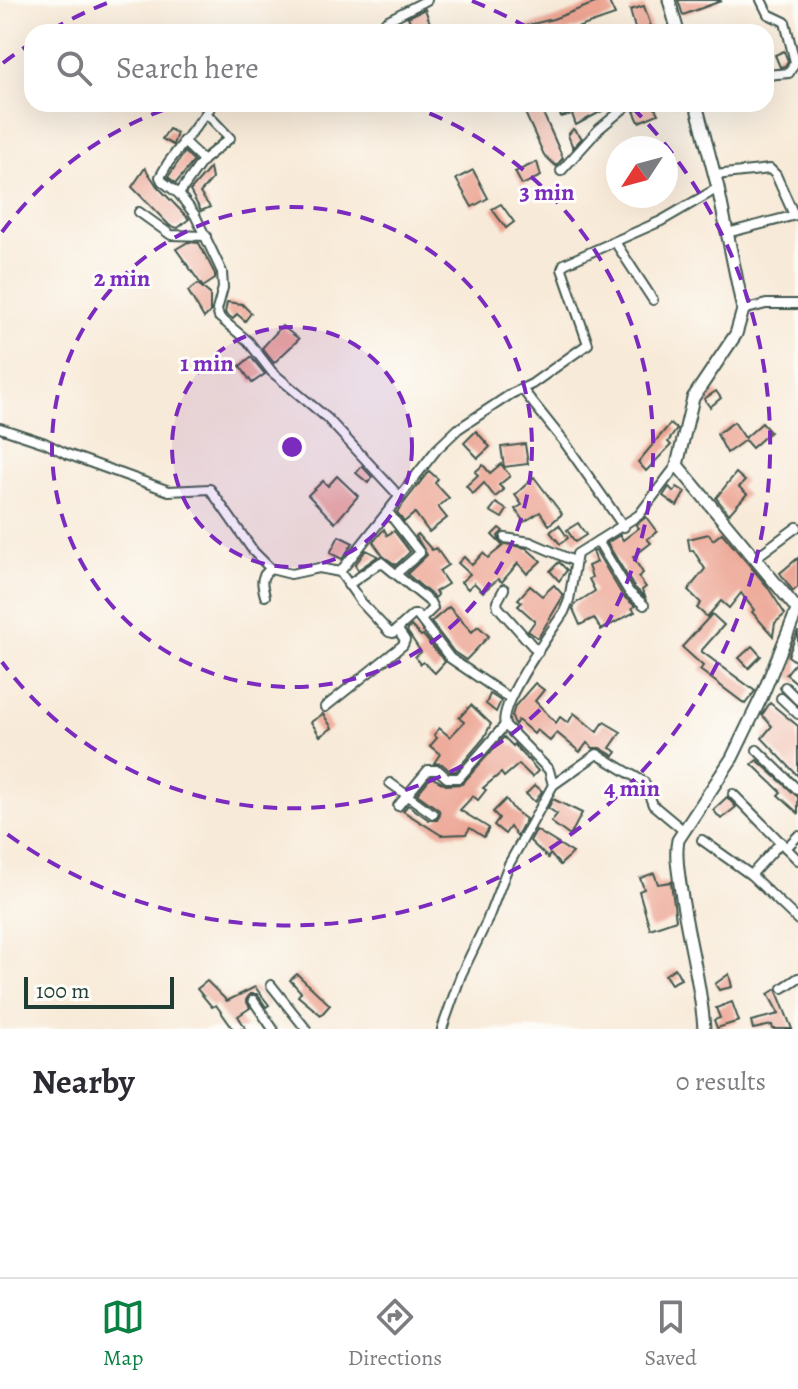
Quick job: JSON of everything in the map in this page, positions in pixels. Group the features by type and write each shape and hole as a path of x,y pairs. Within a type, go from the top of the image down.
{"street":[{"path":"386,21 427,0"},
{"path":"669,0 676,24"},
{"path":"761,0 762,8 768,14 785,22 795,62 789,73 774,74"},
{"path":"561,171 599,129 619,112"},
{"path":"553,785 549,770 505,725 502,718 509,698 569,600 577,554 639,515 677,465 693,398 736,334 743,310 718,188 698,112"},
{"path":"179,194 203,160 230,138 206,113 160,177 179,194 206,236 224,280 217,304 219,317 248,341 282,382 327,418 400,497"},
{"path":"183,141 203,160"},
{"path":"715,175 763,167 770,169 796,215 727,233"},
{"path":"340,572 437,449 458,429 589,342 562,266 661,221 718,188"},
{"path":"139,212 171,235 206,236"},
{"path":"615,242 653,300"},
{"path":"743,310 766,304 798,304"},
{"path":"522,389 565,443 624,527"},
{"path":"0,428 169,491 210,489 254,552 271,569 291,574 319,568 340,572 385,630 391,633 398,630 413,615 417,615 450,658 509,698"},
{"path":"677,465 798,608 762,696 732,758 683,830 677,846 683,907 704,1029"},
{"path":"388,512 420,553 396,574"},
{"path":"755,558 797,527"},
{"path":"505,538 530,542 574,561"},
{"path":"598,541 629,592 644,605"},
{"path":"348,585 381,562 433,608 422,619"},
{"path":"265,596 262,580 271,569"},
{"path":"504,589 497,602 498,607 538,652"},
{"path":"325,707 403,645 405,640 398,630"},
{"path":"785,687 798,700"},
{"path":"781,698 798,714"},
{"path":"398,806 428,770 438,770 453,780 459,778 505,725"},
{"path":"757,750 798,790"},
{"path":"442,1029 461,975 487,921 509,864 553,785 596,754 640,780 647,787 657,810 683,830"},
{"path":"390,783 433,814"},
{"path":"733,794 798,860"},
{"path":"751,875 798,836"},
{"path":"702,840 751,875 798,920"},
{"path":"783,988 798,978"},
{"path":"271,985 306,1029"},
{"path":"253,1000 273,1029"}],"building":[{"path":"603,0 608,0 615,15 589,24 532,24"},
{"path":"678,0 720,0 721,1 683,15"},
{"path":"644,6 650,24 634,24 630,10"},
{"path":"425,9 430,24 411,24 408,17"},
{"path":"784,51 788,61 780,67 775,55"},
{"path":"525,112 543,112 563,158 556,166 544,155"},
{"path":"559,112 600,112 576,125 572,114 561,117"},
{"path":"634,112 658,114 639,122"},
{"path":"169,129 177,133 173,145 162,139"},
{"path":"573,129 582,138 573,148 568,135"},
{"path":"185,152 194,161 176,183 168,177"},
{"path":"537,162 541,176 522,185 515,172"},
{"path":"145,168 157,186 189,219 178,228 170,226 132,187"},
{"path":"210,168 212,179 200,193 210,207 201,211 190,191"},
{"path":"473,170 488,198 472,207 456,179"},
{"path":"501,204 514,222 506,228 492,209"},
{"path":"188,242 199,243 215,274 215,279 203,287 176,249"},
{"path":"198,284 210,294 210,312 204,318 188,291"},
{"path":"227,302 242,304 251,313 245,321 237,314 233,319 225,313"},
{"path":"282,326 299,339 274,363 262,348"},
{"path":"251,357 265,374 252,383 240,366"},
{"path":"716,391 721,398 710,407 704,399"},
{"path":"734,422 745,438 762,423 770,432 752,448 745,440 727,453 717,434"},
{"path":"670,424 677,429 668,442 671,445 646,471 638,462"},
{"path":"476,431 490,447 478,458 464,443"},
{"path":"525,444 528,464 504,467 501,447"},
{"path":"501,464 510,476 499,485 504,490 495,497 484,483 473,494 466,486 478,475 475,472 483,465 490,473"},
{"path":"362,466 372,477 368,483 356,473"},
{"path":"429,471 438,479 435,483 449,498 438,507 447,518 429,532 415,513 404,522 397,512"},
{"path":"736,473 745,481 739,487 747,494 729,514 716,498"},
{"path":"337,476 358,496 335,523 308,495 323,481 328,486"},
{"path":"534,477 562,514 549,525 540,512 524,522 515,509 522,505 515,495"},
{"path":"669,487 674,492 677,487 685,492 677,506 663,496"},
{"path":"496,503 507,510 502,518 490,511"},
{"path":"646,517 657,532 647,539 651,543 633,557 643,573 638,577 646,587 642,590 646,598 634,587 607,543 620,535 623,540 639,528 636,525"},
{"path":"578,523 586,535 575,542 567,530"},
{"path":"559,525 568,538 560,544 550,532"},
{"path":"499,528 503,531 498,536 500,543 492,535"},
{"path":"384,529 387,535 394,531 410,552 396,565 383,556 373,542"},
{"path":"722,533 767,586 785,614 775,623 773,636 752,612 754,610 741,593 729,608 721,601 707,617 697,608 701,603 688,590 705,569 693,550 690,551 688,539 709,534 713,540"},
{"path":"418,534 432,550 436,548 448,565 439,571 448,584 435,592 438,595 435,598 407,574 427,555 416,536"},
{"path":"339,536 353,543 342,559 330,553"},
{"path":"500,543 526,548 541,561 527,574 518,563 502,582 498,579 483,592 474,583 468,589 461,582 470,574 458,563 464,557 472,565 483,553 488,558 503,546"},
{"path":"366,550 378,556 358,570 355,565"},
{"path":"596,551 623,596 635,606 632,608 635,612 601,630 594,618 580,625 573,609 575,604 595,591 589,579 592,577 588,566 597,562 593,552"},
{"path":"798,558 798,587 793,591 780,573"},
{"path":"559,562 567,570 559,581 550,571"},
{"path":"554,585 563,595 538,638 528,631 535,621 518,606 522,602 518,599 530,586 542,596"},
{"path":"449,607 472,632 478,626 489,636 466,660 454,652 431,622"},
{"path":"712,614 724,625 701,651 755,691 745,704 700,670 703,666 682,647"},
{"path":"411,626 423,635 445,662 435,673 415,657 421,652 407,631"},
{"path":"798,631 798,684 786,674 796,662 788,656"},
{"path":"752,646 761,656 749,668 739,658"},
{"path":"535,683 544,690 535,701 556,723 560,717 568,723 574,713 597,732 604,722 621,732 610,748 617,752 614,756 587,743 580,752 557,733 550,741 537,730 534,734 518,720 515,725 512,716 515,706"},
{"path":"490,694 501,701 496,712 486,704"},
{"path":"770,703 798,726 798,776 762,738 772,726 762,715"},
{"path":"471,705 491,724 484,738 456,771 450,771 442,764 434,763 440,754 430,746 437,738 434,735 439,728 450,737 464,722 459,718"},
{"path":"323,714 332,728 320,736 311,722"},
{"path":"504,737 538,771 532,777 519,764 504,777 501,773 483,788 486,790 478,800 473,796 460,810 489,828 484,837 470,828 466,834 441,835 403,811 408,805 429,820 437,820 439,810 417,794 431,777 446,785 462,784"},
{"path":"757,760 798,797 798,813 752,764"},
{"path":"535,785 542,791 535,802 526,794"},
{"path":"727,797 736,807 721,819 713,810"},
{"path":"506,799 526,819 517,836 510,827 505,834 494,825 499,818 493,812"},
{"path":"553,799 582,813 570,836 551,822 557,814 548,808"},
{"path":"536,830 573,853 560,865 550,854 548,858 530,841"},
{"path":"654,873 658,884 671,882 676,920 650,929 639,891 644,889 640,878"},
{"path":"675,968 681,979 671,984 665,975"},
{"path":"297,974 330,1005 321,1015 298,996 301,992 290,980"},
{"path":"729,974 732,987 719,990 715,984"},
{"path":"207,981 227,1001 255,987 269,1005 266,1007 257,994 250,994 246,1000 250,1008 238,1016 246,1029 233,1029 216,1005 212,1007 197,989"},
{"path":"776,989 792,1029 773,1029 772,1025 753,1029 751,1021 779,1014 768,994"},
{"path":"732,1002 739,1021 717,1028 714,1020 720,1018 716,1008"}]}
